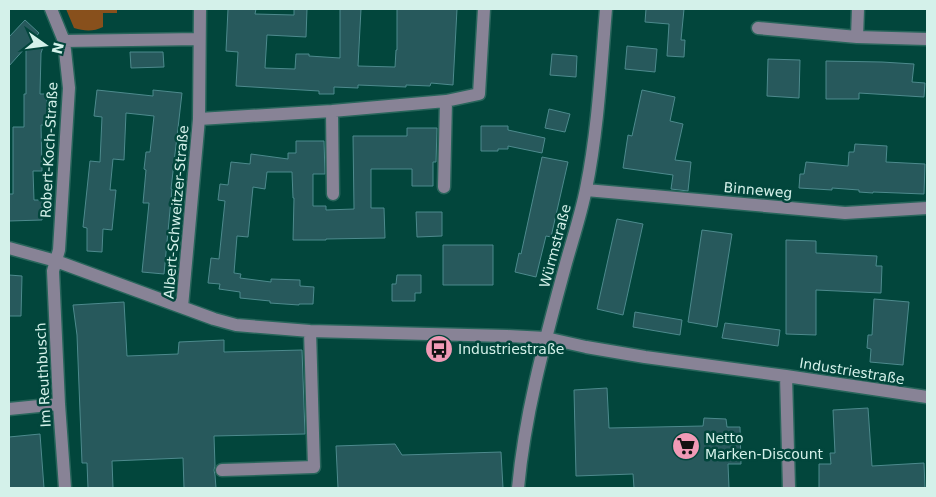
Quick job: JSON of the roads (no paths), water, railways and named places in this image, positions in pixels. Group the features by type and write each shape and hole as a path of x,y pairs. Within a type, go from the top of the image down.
{"street":[{"name":"Robert-Koch-Straße","path":"51,9 64,41 69,80 59,250 56,261"},
{"name":"Albert-Schweitzer-Straße","path":"182,307 200,120 200,9"},
{"name":"Albert-Schweitzer-Straße","path":"200,120 446,101 479,94 484,9"},
{"name":"Würmstraße","path":"518,488 527,426 546,338 586,190 598,101 606,9"},
{"path":"857,37 858,9"},
{"path":"758,28 857,37 927,39"},
{"path":"64,41 199,39"},
{"path":"444,187 446,101"},
{"path":"332,111 333,194"},
{"name":"Binneweg","path":"586,190 845,213 927,208"},
{"name":"Industriestraße","path":"9,248 56,261 214,319 236,325 310,331 546,338 645,357 927,397"},
{"name":"Im Reuthbusch","path":"56,261 53,271 65,488"},
{"path":"222,470 314,467 310,331"},
{"path":"786,376 789,488"},
{"path":"9,409 59,404"}],"place":[{"name":"Industriestraße","path":"439,349"},
{"name":"Netto Marken-Discount","path":"686,446"}]}
